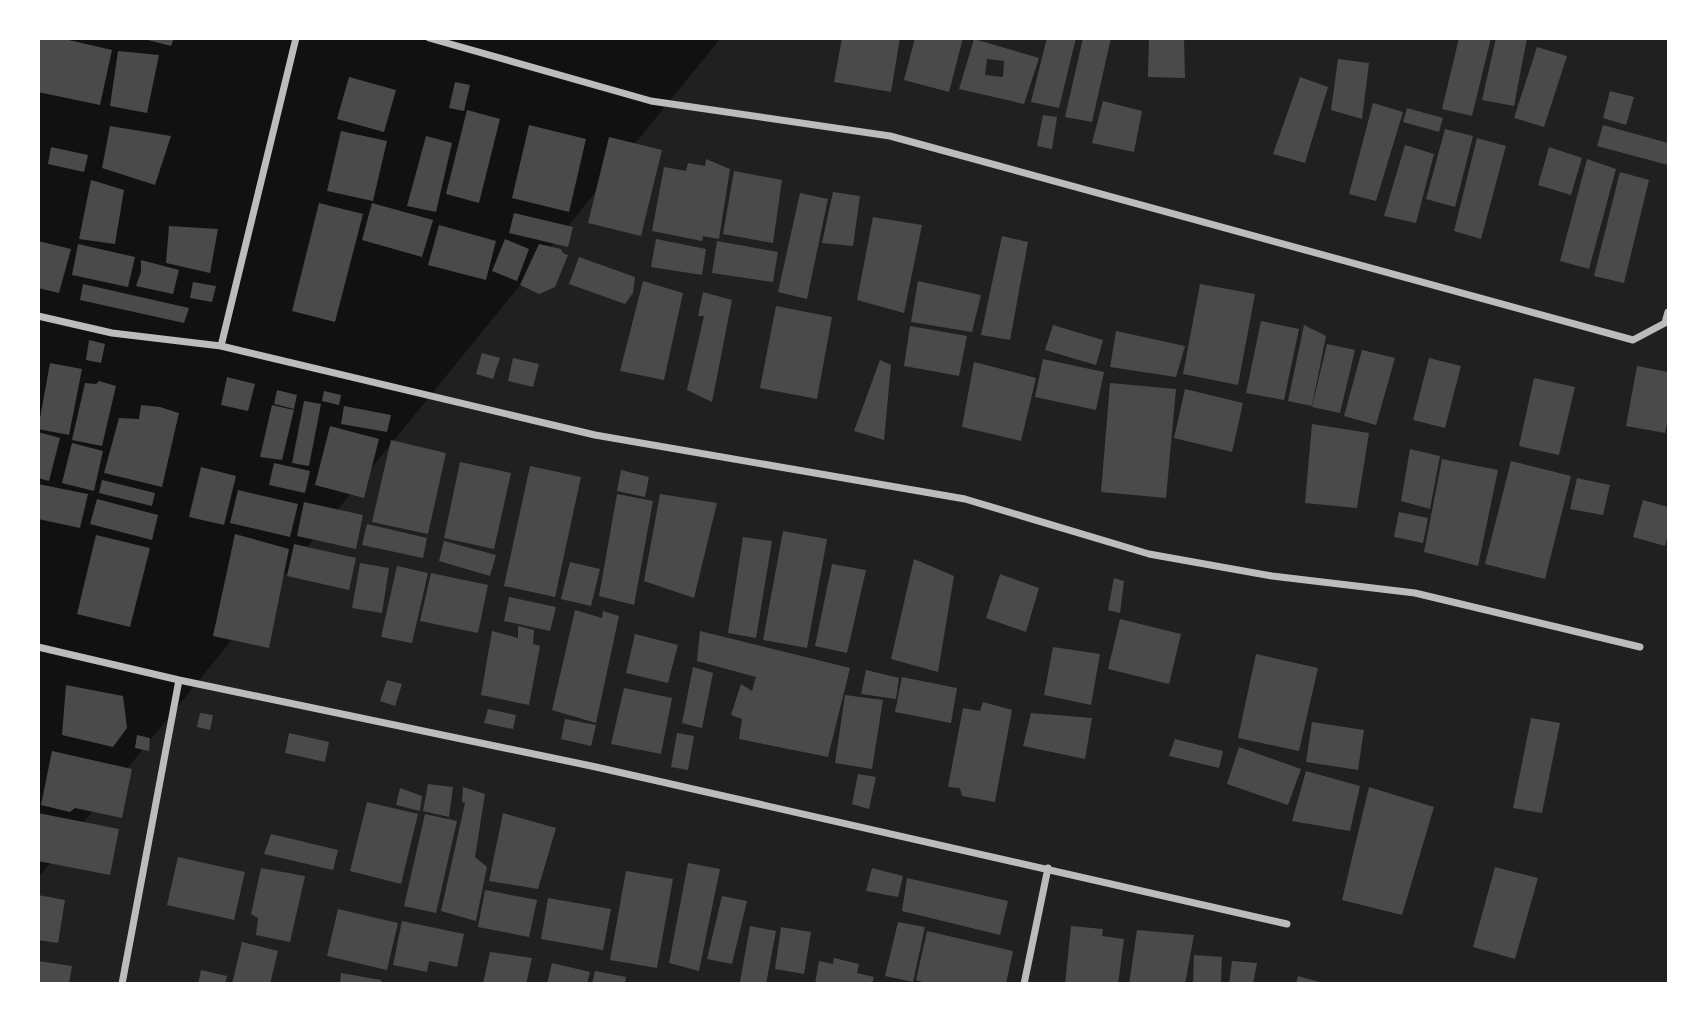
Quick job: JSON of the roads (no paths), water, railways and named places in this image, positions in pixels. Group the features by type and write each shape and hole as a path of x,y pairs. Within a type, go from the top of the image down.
{"street":[{"path":"221,346 296,38"},
{"path":"429,38 651,101 890,136 1633,340 1665,323 1668,312"},
{"path":"38,316 113,333 221,346 595,435 964,499 1149,554 1272,576 1415,593 1640,647"},
{"path":"38,647 179,680 596,767 1287,924"},
{"path":"122,984 179,680"},
{"path":"1024,984 1048,868"}]}
